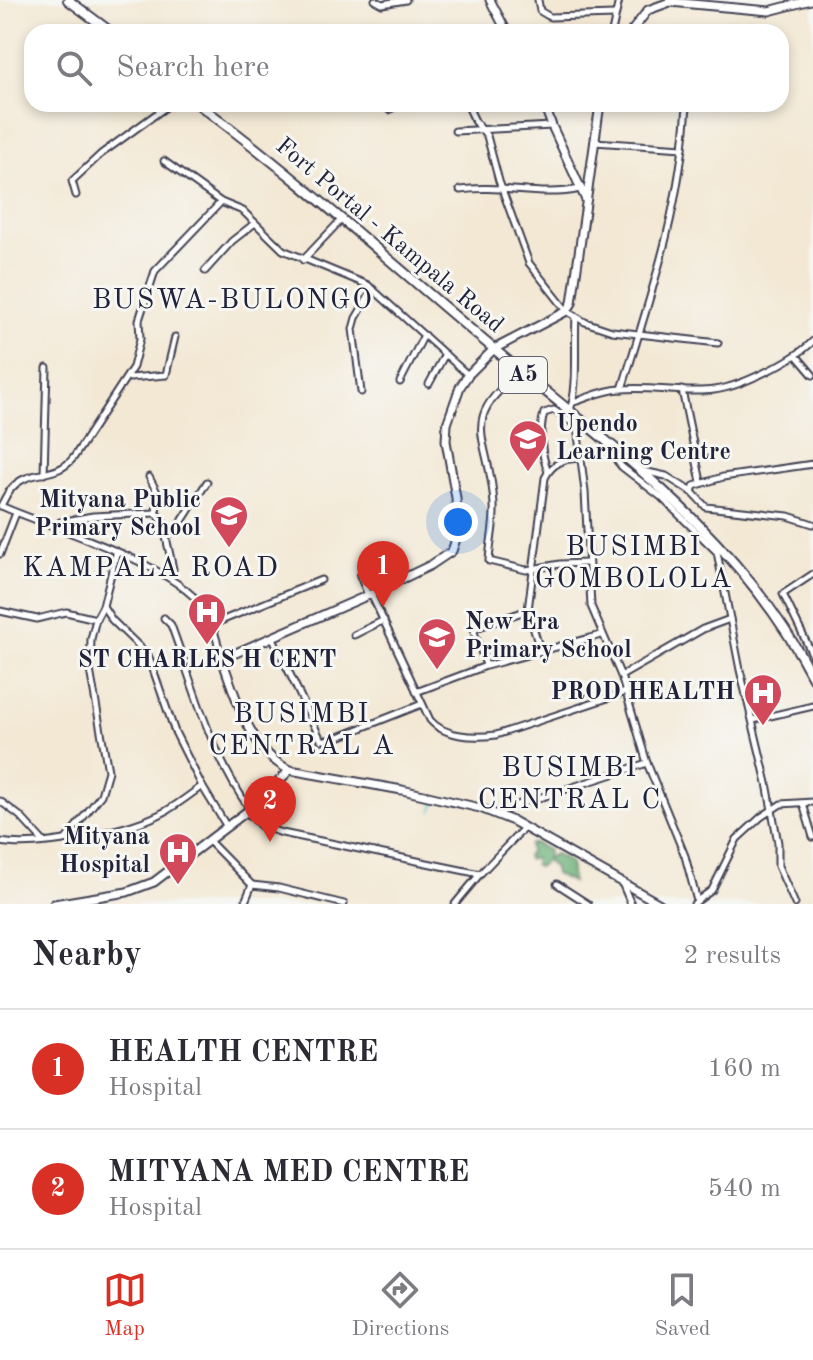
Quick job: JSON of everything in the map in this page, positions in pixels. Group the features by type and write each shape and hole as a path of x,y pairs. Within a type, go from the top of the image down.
{"main road":[{"path":"490,0 503,24"},
{"path":"637,24 648,10 670,2 769,11 811,0"},
{"path":"70,1 100,24"},
{"name":"Fort Portal - Kampala Road","path":"208,112 449,309 577,422 643,471 701,525 795,644 813,678"},
{"path":"547,112 586,200"},
{"path":"599,112 573,294 567,311 494,349 468,375 451,407 446,441 456,498 458,533 452,551 431,565 370,595 222,659 246,720 279,765 290,770 460,802 497,814 660,904"},
{"path":"54,904 141,887 167,874 248,810 290,770"}],"street":[{"path":"375,0 382,4 406,0"},
{"path":"538,0 540,11 550,17 615,15"},
{"path":"613,24 619,0"},
{"path":"648,10 650,0"},
{"path":"76,195 72,181 101,154 159,112"},
{"path":"471,112 485,131 529,263 567,311 612,331 718,343"},
{"path":"622,389 661,267 673,212 686,112"},
{"path":"455,131 552,126"},
{"path":"593,142 683,148"},
{"path":"164,161 221,202 243,211 277,246 373,289 468,375"},
{"path":"460,190 477,188 542,193 580,189"},
{"path":"221,202 155,271 139,320 138,354 129,378 66,467 20,481 10,489 0,506 170,578 208,615 222,659"},
{"path":"303,260 341,220"},
{"path":"205,271 232,241 255,223"},
{"path":"361,392 353,329 373,289"},
{"path":"574,402 576,317"},
{"path":"400,382 424,335"},
{"path":"129,378 166,375 175,337"},
{"path":"568,411 574,402 595,393 622,389 722,389 796,355 813,341"},
{"path":"429,384 445,354"},
{"path":"796,355 813,375"},
{"path":"44,474 47,368"},
{"path":"521,372 489,400 480,420 494,504 489,561 526,570 587,563"},
{"path":"682,390 701,482"},
{"path":"548,471 544,463 541,424 544,413 554,410 577,422 589,597 601,635 621,676 647,763 685,856 695,902 712,890 737,839 771,811 788,803 813,802"},
{"path":"617,451 617,461 622,467 661,497 717,552 778,843 778,866 795,904"},
{"path":"540,650 528,610 545,478 548,471 564,461 581,459"},
{"path":"692,492 694,486 701,482 813,464"},
{"path":"643,471 666,476 692,492 706,507 788,516 813,524"},
{"path":"149,477 158,494 156,513 165,524 173,569 170,578"},
{"path":"166,537 179,526 207,482"},
{"path":"0,554 16,513"},
{"path":"57,529 60,522 93,516 156,513"},
{"path":"66,839 101,795 108,771 90,670 91,639 116,554"},
{"path":"388,563 360,576 384,620 422,704 435,726 443,731 483,737 626,692"},
{"path":"813,574 783,594 813,656"},
{"path":"211,625 321,580"},
{"path":"103,606 112,620 148,655 175,732 227,827"},
{"path":"486,666 474,632 476,628 528,610"},
{"path":"0,611 37,619 66,612 96,619"},
{"path":"164,618 171,625 198,704 233,786 261,826 286,834 480,874"},
{"path":"621,676 703,629 730,619"},
{"path":"354,635 384,620"},
{"path":"416,692 486,666 601,635"},
{"path":"273,638 321,740 331,740 422,704"},
{"path":"753,720 813,706"},
{"path":"497,814 647,763"},
{"path":"0,842 44,842 113,829 165,812 202,786"},
{"path":"0,801 20,816 44,842"},
{"path":"803,804 813,837"},
{"path":"455,904 524,828"},
{"path":"209,841 252,885 274,887 344,904"},
{"path":"622,881 631,904"},
{"path":"557,884 588,904"},
{"path":"244,904 252,885"}],"green space":[{"path":"534,843 548,850 547,858 555,854 570,862 572,882 555,874 554,868 546,861 538,867 534,865 534,858 528,860 529,845"}],"waterway":[{"path":"432,811 435,803"}],"place":[{"name":"Upendo Learning Centre","path":"528,473"},
{"name":"Mityana Public Primary School","path":"229,549"},
{"name":"HEALTH CENTRE","path":"383,607"},
{"name":"ST CHARLES H CENT","path":"207,646"},
{"name":"New Era Primary School","path":"437,671"},
{"name":"PROD HEALTH","path":"763,727"},
{"name":"MITYANA MED CENTRE","path":"270,842"},
{"name":"Mityana Hospital","path":"178,886"}],"district":[{"name":"BUSWA-BULONGO","path":"233,301"},
{"name":"BUSIMBI GOMBOLOLA","path":"634,564"},
{"name":"KAMPALA ROAD","path":"151,569"},
{"name":"BUSIMBI CENTRAL A","path":"302,731"},
{"name":"BUSIMBI CENTRAL C","path":"570,785"}]}
